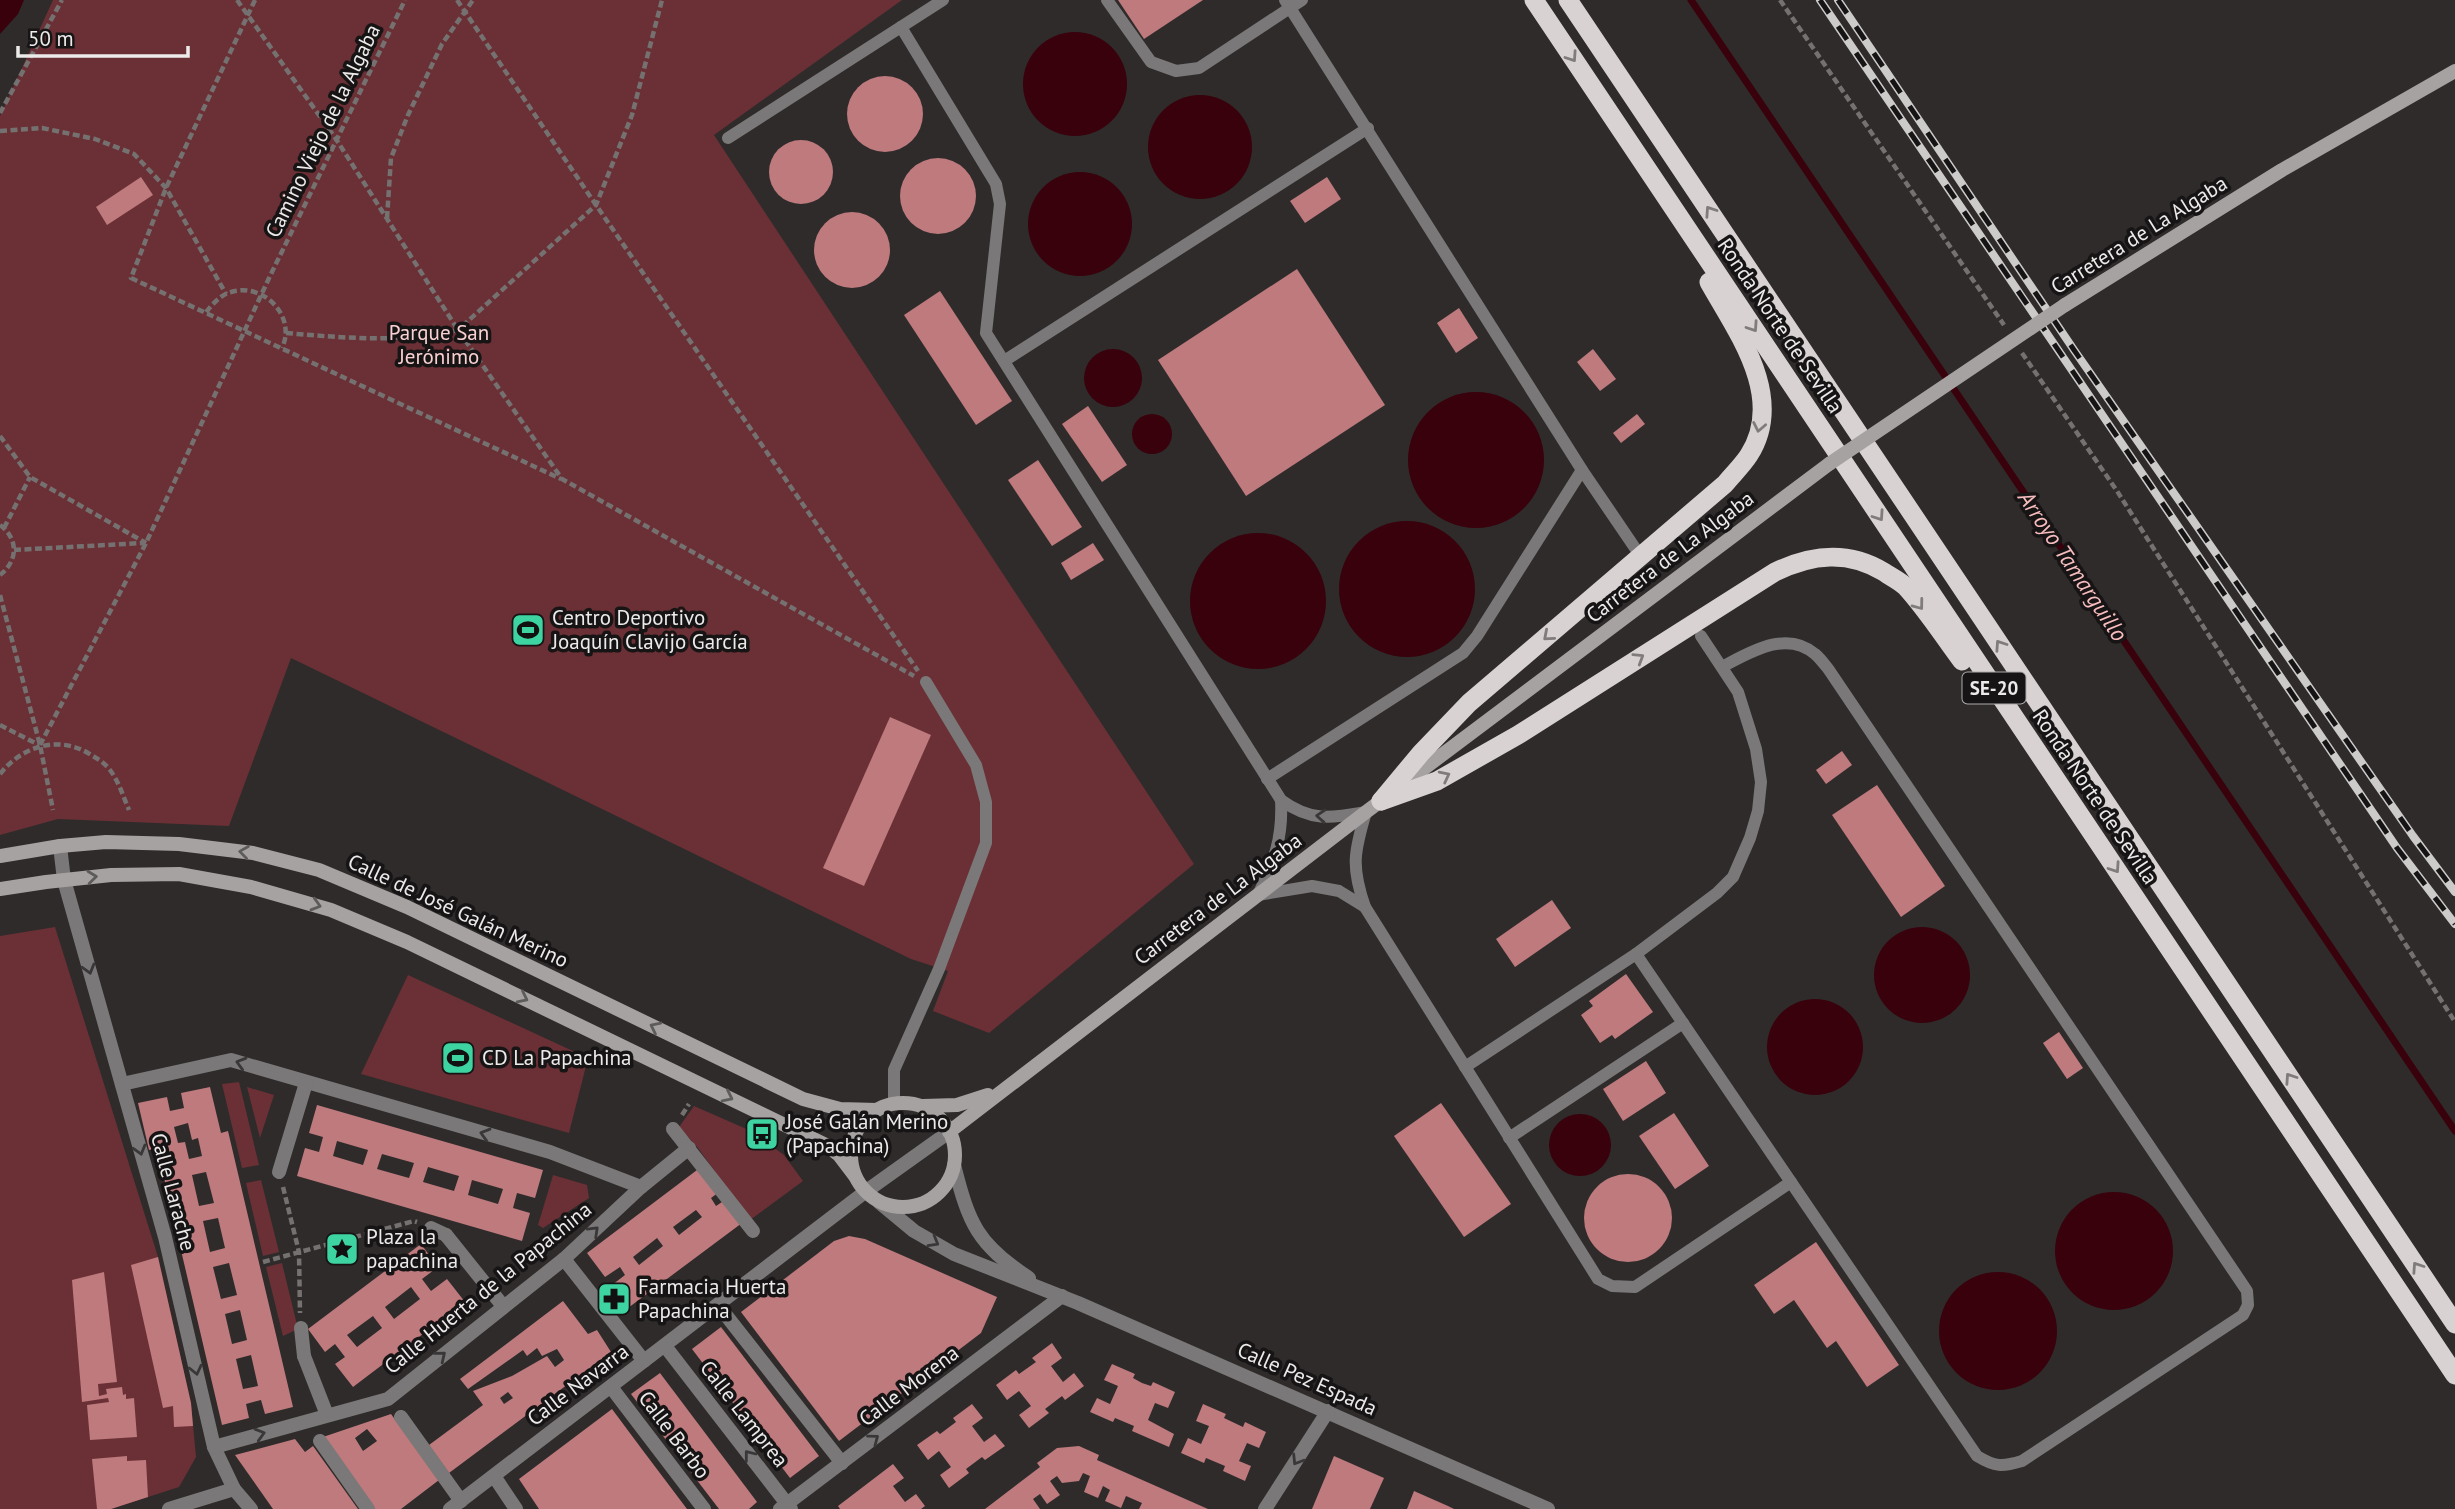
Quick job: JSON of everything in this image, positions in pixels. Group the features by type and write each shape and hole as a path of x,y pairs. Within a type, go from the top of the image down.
{"highway":[{"name":"Ronda Norte de Sevilla","path":"1534,0 2455,1375"},
{"name":"Ronda Norte de Sevilla","path":"1568,0 2455,1324"},
{"path":"1374,807 1469,703 1725,484 1749,456 1758,437 1761,396 1758,374 1752,359 1619,126"},
{"path":"1374,807 1437,781 1518,735 1775,572 1797,561 1825,555 1848,557 1870,564 1905,585 2090,830"}],"main road":[{"name":"Carretera de La Algaba","path":"949,1132 1829,464 2066,304 2282,170 2455,71"},
{"name":"Calle de José Galán Merino","path":"0,856 106,842 179,844 253,853 318,870 407,907 803,1098 840,1109 877,1110"},
{"path":"0,889 131,874 179,874 251,887 331,909 407,942 826,1145 839,1155 865,1192 879,1202 892,1206 906,1208 931,1199 942,1190 954,1165 953,1142 949,1132 939,1118 918,1105"},
{"path":"855,1175 851,1165 852,1144 860,1124 877,1110 894,1104 941,1107 957,1105 1006,1087"}],"street":[{"name":"Calle Larache","path":"60,846 64,880 165,1237 214,1447 234,1489 251,1509"},
{"path":"122,1084 231,1060 550,1152 641,1186"},
{"path":"279,1172 306,1083"},
{"path":"677,1123 689,1148 753,1231"},
{"name":"Calle Navarra","path":"455,1505 865,1192 949,1132"},
{"name":"Calle Huerta de la Papachina","path":"214,1447 388,1399 564,1259 641,1186 689,1148"},
{"name":"Calle Pez Espada","path":"954,1165 963,1202 975,1228 992,1251 1055,1293"},
{"name":"Calle Pez Espada","path":"879,1202 914,1231 954,1254 1055,1293 1548,1509"},
{"path":"431,1228 446,1235 503,1306"},
{"path":"564,1259 644,1361"},
{"name":"Calle Morena","path":"786,1507 1055,1293"},
{"path":"718,1305 842,1463"},
{"path":"301,1328 304,1356 327,1415"},
{"name":"Calle Lamprea","path":"664,1346 786,1507"},
{"name":"Calle Barbo","path":"611,1387 704,1509"},
{"path":"388,1399 455,1505"},
{"path":"1265,1509 1328,1411"},
{"path":"306,1421 368,1509"},
{"path":"494,1476 516,1509"},
{"path":"169,1509 234,1489"}],"lane":[{"path":"728,138 943,0"},
{"path":"1107,0 1151,62 1176,72 1199,68 1288,4 1302,0"},
{"path":"1288,4 1582,470 1635,548"},
{"path":"901,27 996,184 1000,204 986,333 1281,800 1295,811 1308,816 1330,818 1374,807"},
{"path":"1004,361 1368,128"},
{"path":"1268,779 1463,653 1478,636 1582,470"},
{"path":"1465,1067 1636,954 1717,893 1733,877 1750,838 1761,782 1758,760 1738,692 1701,636"},
{"path":"1636,954 1977,1456 1989,1464 2005,1467 2022,1461 2243,1315 2248,1305 2247,1291 1829,670 1814,653 1801,646 1784,643 1756,649 1722,667"},
{"path":"894,1104 894,1070 939,969 986,843 986,802 976,765 926,682"},
{"path":"1258,895 1277,847 1282,825 1281,800"},
{"path":"1374,807 1354,862 1356,882 1365,907 1598,1279 1612,1286 1635,1287 1791,1182"},
{"path":"1258,895 1312,886 1339,891 1365,907"},
{"path":"1509,1138 1683,1023"}],"path":[{"path":"0,113 62,0"},
{"path":"237,0 336,139 458,330 562,480"},
{"path":"255,0 166,188 131,278 562,480 926,682"},
{"name":"Camino Viejo de la Algaba","path":"40,745 146,543 261,294 405,0"},
{"path":"457,0 926,682"},
{"path":"387,219 391,158 408,115 437,56 473,0"},
{"path":"286,333 356,340 431,336 458,330 596,205 632,115 662,0"},
{"path":"1780,0 2007,331"},
{"path":"0,131 43,128 95,139 134,154 166,188 226,294"},
{"path":"205,313 216,300 226,294 241,290 261,294 276,305 283,317 286,333 282,348"},
{"path":"2015,343 2117,491 2455,1022"},
{"path":"0,436 30,477 146,543"},
{"path":"0,575 9,567 14,550 11,538 2,527 30,477"},
{"path":"14,550 146,543"},
{"path":"0,595 40,745 53,810"},
{"path":"0,725 40,745"},
{"path":"0,774 10,761 40,745 78,747 110,770 129,810"},
{"path":"677,1123 690,1104"},
{"path":"279,1172 299,1252 301,1328"},
{"path":"263,1262 414,1221 431,1228"}],"green space":[{"name":"Parque San Jerónimo","path":"53,0 902,0 714,135 1194,864 989,1033 933,1011 948,971 911,959 291,658 229,826 58,819 0,835 0,116"},
{"path":"55,927 158,1257 191,1403 196,1457 179,1487 111,1509 0,1509 0,936"},
{"name":"CD La Papachina","path":"408,975 588,1058 569,1133 361,1074"},
{"path":"239,1082 259,1165 242,1168 222,1084"},
{"path":"247,1087 274,1095 260,1138"},
{"path":"694,1106 751,1131 784,1155 803,1181 750,1220 698,1148 679,1127"},
{"path":"553,1175 587,1185 589,1198 543,1228 538,1225"},
{"path":"261,1180 279,1252 263,1256 246,1183"},
{"path":"282,1263 298,1329 283,1336 266,1267"}],"shaded area":[{"path":"0,0 24,0 18,14 0,34"},
{"path":"1075,32 1095,36 1112,47 1123,64 1127,84 1123,104 1112,121 1095,132 1075,136 1055,132 1038,121 1027,104 1023,84 1027,64 1038,47 1055,36"},
{"path":"1200,95 1220,99 1237,110 1248,127 1252,147 1248,167 1237,184 1220,195 1200,199 1180,195 1163,184 1152,167 1148,147 1152,127 1163,110 1180,99"},
{"path":"1080,172 1100,176 1117,187 1128,204 1132,224 1128,244 1117,261 1100,272 1080,276 1060,272 1043,261 1032,244 1028,224 1032,204 1043,187 1060,176"},
{"path":"1113,349 1124,351 1137,362 1142,378 1140,389 1129,402 1113,407 1102,405 1089,394 1084,378 1086,367 1097,354"},
{"path":"1476,392 1502,397 1524,412 1539,434 1544,460 1539,486 1524,508 1502,523 1476,528 1450,523 1428,508 1413,486 1408,460 1413,434 1428,412 1450,397"},
{"path":"1152,414 1160,415 1166,420 1171,426 1171,442 1166,448 1160,453 1152,454 1144,453 1138,448 1133,442 1132,434 1133,426 1138,420 1144,415"},
{"path":"1407,521 1433,526 1455,541 1470,563 1475,589 1470,615 1455,637 1433,652 1407,657 1381,652 1359,637 1344,615 1339,589 1344,563 1359,541 1381,526"},
{"path":"1258,533 1284,538 1306,553 1321,575 1326,601 1321,627 1306,649 1284,664 1258,669 1232,664 1210,649 1195,627 1190,601 1195,575 1210,553 1232,538"},
{"path":"1922,927 1940,930 1956,941 1967,957 1970,975 1967,993 1956,1009 1940,1020 1922,1023 1904,1020 1888,1009 1877,993 1874,975 1877,957 1888,941 1904,930"},
{"path":"1815,999 1833,1002 1849,1013 1860,1029 1863,1047 1860,1065 1849,1081 1833,1092 1815,1095 1797,1092 1781,1081 1770,1065 1767,1047 1770,1029 1781,1013 1797,1002"},
{"path":"1580,1114 1602,1123 1611,1145 1602,1167 1580,1176 1558,1167 1549,1145 1558,1123"},
{"path":"2114,1192 2137,1196 2156,1209 2169,1228 2173,1251 2169,1274 2156,1293 2137,1306 2114,1310 2091,1306 2072,1293 2059,1274 2055,1251 2059,1228 2072,1209 2091,1196"},
{"path":"1998,1272 2021,1276 2040,1289 2053,1308 2057,1331 2053,1354 2040,1373 2021,1386 1998,1390 1975,1386 1956,1373 1943,1354 1939,1331 1943,1308 1956,1289 1975,1276"}],"building":[{"path":"1118,0 1203,0 1144,39"},
{"path":"885,76 900,79 912,87 920,99 923,114 920,129 912,141 900,149 885,152 870,149 858,141 850,129 847,114 850,99 858,87 870,79"},
{"path":"801,140 824,149 833,172 824,195 801,204 778,195 769,172 778,149"},
{"path":"938,158 953,161 965,169 973,181 976,196 973,211 965,223 953,231 938,234 923,231 911,223 903,211 900,196 903,181 911,169 923,161"},
{"path":"141,177 153,195 107,225 96,207"},
{"path":"1327,177 1341,199 1305,223 1290,201"},
{"path":"852,212 867,215 879,223 887,235 890,250 887,265 879,277 867,285 852,288 837,285 825,277 817,265 814,250 817,235 825,223 837,215"},
{"path":"1297,269 1385,405 1246,496 1158,360"},
{"path":"940,291 1012,401 976,425 904,315"},
{"path":"1459,308 1478,338 1456,353 1437,323"},
{"path":"1593,349 1616,379 1600,391 1577,362"},
{"path":"1088,406 1127,465 1102,482 1062,424"},
{"path":"1637,414 1645,424 1621,443 1613,433"},
{"path":"1038,460 1082,527 1052,546 1008,480"},
{"path":"1093,543 1104,560 1071,580 1061,563"},
{"path":"890,717 931,735 864,886 823,868"},
{"path":"1842,751 1852,765 1826,784 1816,770"},
{"path":"1877,785 1945,886 1901,917 1832,815"},
{"path":"1552,900 1571,928 1515,967 1496,939"},
{"path":"1626,974 1653,1012 1615,1039 1612,1035 1600,1043 1581,1015 1593,1006 1589,1001"},
{"path":"2059,1032 2083,1068 2067,1079 2043,1043"},
{"path":"1646,1061 1666,1093 1623,1121 1603,1089"},
{"path":"210,1087 221,1133 228,1131 293,1407 265,1414 261,1400 246,1404 249,1418 222,1425 157,1148 149,1150 138,1103 167,1097 170,1111 184,1108 181,1093","holes":["188,1123 192,1140 198,1138 202,1156 189,1159 185,1142 178,1143 174,1127","206,1172 214,1203 199,1206 192,1175","218,1218 225,1248 210,1252 203,1221","229,1263 237,1295 221,1299 213,1267","240,1310 247,1340 232,1344 225,1314","251,1355 258,1386 243,1389 236,1359"]},
{"path":"1441,1103 1511,1204 1464,1237 1394,1136"},
{"path":"317,1105 543,1170 535,1198 517,1193 513,1208 530,1213 522,1241 297,1176 305,1148 319,1152 323,1137 309,1133","holes":["337,1141 368,1150 363,1165 333,1156","382,1154 414,1163 409,1178 377,1169","428,1167 459,1176 454,1191 423,1182","472,1180 503,1189 498,1204 468,1195"]},
{"path":"1674,1113 1709,1166 1675,1189 1639,1136"},
{"path":"701,1167 719,1192 711,1198 716,1206 725,1200 742,1223 628,1308 612,1285 625,1275 620,1267 605,1277 587,1253","holes":["696,1210 702,1217 679,1235 673,1227","657,1238 663,1246 639,1265 633,1257"]},
{"path":"1628,1174 1653,1181 1665,1193 1672,1218 1665,1243 1653,1255 1628,1262 1603,1255 1591,1243 1584,1218 1591,1193 1603,1181"},
{"path":"849,1236 865,1239 997,1297 981,1333 839,1441 741,1312 834,1241"},
{"path":"1816,1242 1899,1365 1867,1387 1836,1341 1827,1348 1794,1300 1774,1314 1754,1285"},
{"path":"421,1244 438,1267 422,1279 431,1291 447,1279 465,1302 353,1387 335,1364 345,1357 335,1344 325,1352 308,1329","holes":["411,1287 420,1299 394,1319 385,1307","373,1316 382,1328 357,1347 347,1335"]},
{"path":"158,1257 191,1403 193,1426 174,1427 173,1406 163,1408 131,1265"},
{"path":"104,1272 117,1382 98,1384 99,1396 107,1394 106,1389 122,1387 126,1399 134,1398 137,1437 90,1440 87,1405 109,1402 108,1398 82,1402 72,1280"},
{"path":"563,1301 588,1334 597,1330 611,1352 449,1473 429,1445 483,1405 473,1391 512,1376 547,1356 555,1367 564,1360 557,1349 542,1356 537,1348 527,1356 523,1350 468,1389 460,1379","holes":["508,1392 513,1398 504,1404 500,1398"]},
{"path":"721,1327 819,1456 790,1478 692,1349"},
{"path":"1052,1343 1062,1358 1051,1366 1063,1382 1074,1373 1084,1386 1065,1400 1062,1396 1045,1409 1049,1413 1029,1428 1019,1415 1031,1406 1019,1391 1007,1400 996,1385 1016,1370 1019,1374 1036,1362 1032,1358"},
{"path":"1112,1364 1135,1374 1133,1378 1142,1383 1151,1386 1153,1382 1175,1392 1168,1408 1155,1403 1148,1420 1174,1434 1169,1447 1132,1431 1134,1426 1115,1418 1113,1422 1090,1412 1097,1398 1110,1404 1118,1386 1104,1380"},
{"path":"660,1373 757,1502 749,1509 719,1509 631,1394"},
{"path":"972,1404 983,1418 972,1426 984,1442 995,1434 1005,1446 985,1460 982,1457 966,1469 969,1473 949,1488 940,1475 951,1467 939,1451 928,1460 917,1445 937,1431 940,1434 956,1422 953,1418"},
{"path":"1203,1404 1226,1414 1224,1418 1243,1427 1245,1422 1266,1432 1259,1448 1247,1443 1239,1461 1251,1466 1245,1481 1223,1471 1225,1466 1206,1458 1204,1463 1181,1453 1188,1438 1201,1444 1209,1426 1196,1421"},
{"path":"612,1409 687,1509 539,1509 519,1479"},
{"path":"391,1414 439,1480 401,1509 375,1509 323,1437","holes":["367,1429 377,1441 363,1451 355,1438"]},
{"path":"295,1439 305,1452 313,1446 358,1509 273,1509 235,1455"},
{"path":"1079,1446 1099,1455 1097,1460 1208,1509 1139,1509 1142,1503 1126,1496 1121,1508 1105,1501 1110,1490 1103,1486 1098,1498 1084,1492 1090,1476 1083,1473 1079,1481 1062,1483 1057,1476 1050,1481 1060,1495 1047,1504 1040,1494 1033,1499 1040,1509 985,1509 1040,1467 1037,1463 1057,1448"},
{"path":"127,1456 127,1461 146,1460 148,1497 111,1509 97,1509 92,1459"},
{"path":"1334,1456 1384,1478 1370,1509 1312,1509"},
{"path":"893,1464 904,1478 893,1486 905,1502 916,1494 925,1506 921,1509 840,1509 838,1506"},
{"path":"1414,1491 1448,1506 1454,1509 1407,1509"}],"waterway":[{"name":"Arroyo Tamarguillo","path":"1691,0 2455,1131"}],"railway":[{"path":"1820,0 2397,848 2455,924"},
{"path":"1838,0 2074,350 2413,836 2455,892"}],"place":[{"name":"Centro Deportivo Joaquín Clavijo García","path":"528,630"},
{"name":"CD La Papachina","path":"458,1058"},
{"name":"José Galán Merino (Papachina)","path":"762,1134"},
{"name":"Plaza la papachina","path":"342,1249"},
{"name":"Farmacia Huerta Papachina","path":"614,1299"}]}
